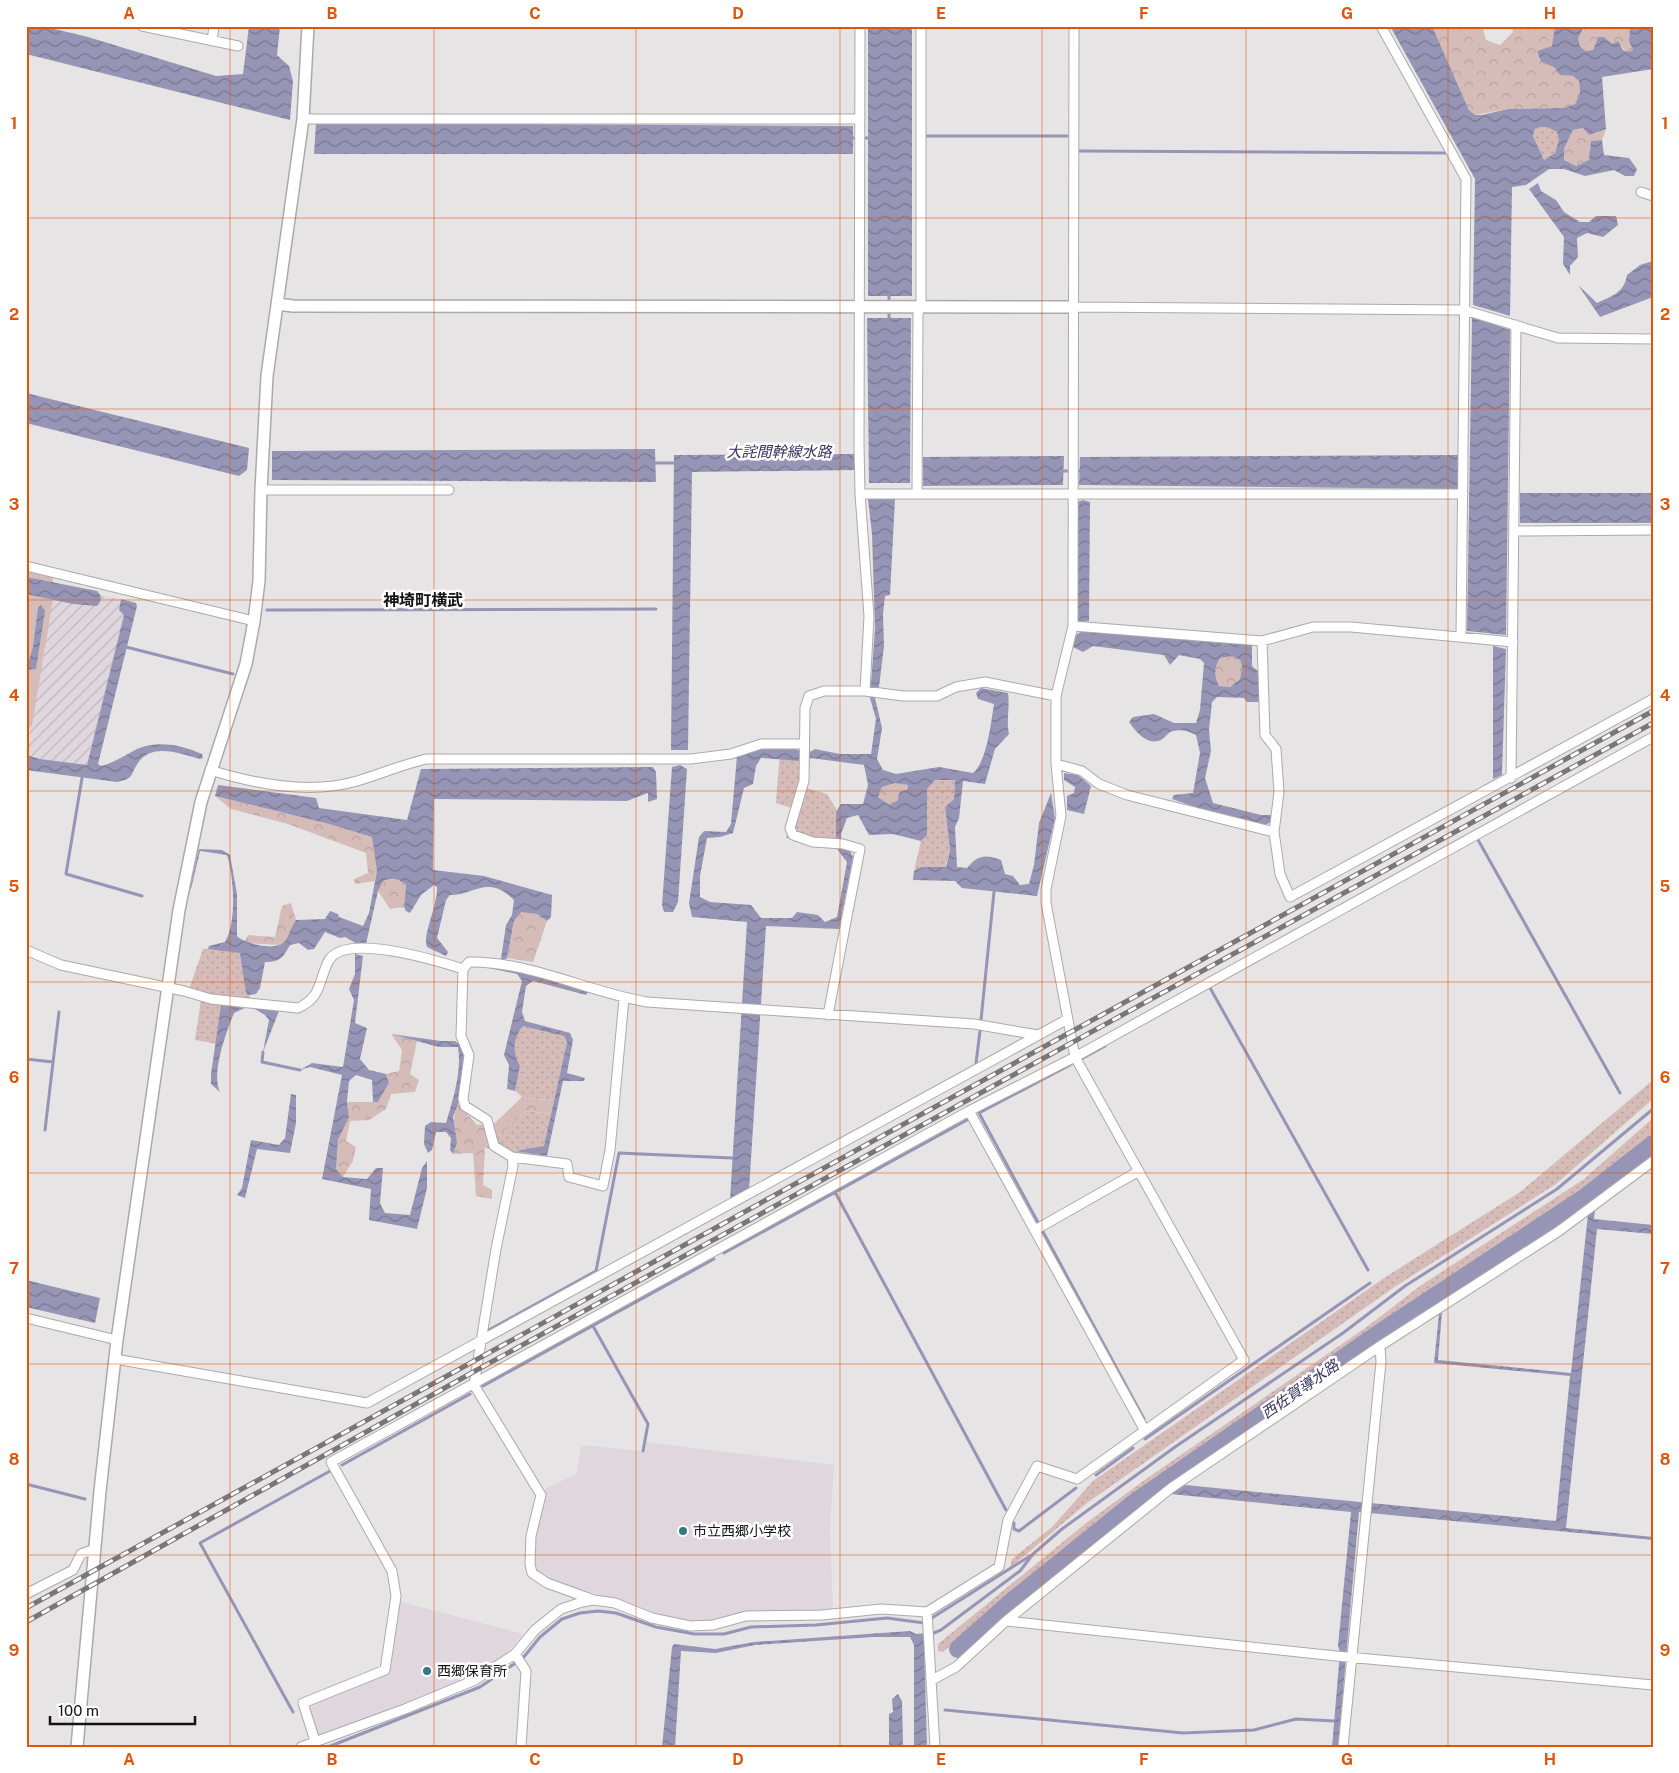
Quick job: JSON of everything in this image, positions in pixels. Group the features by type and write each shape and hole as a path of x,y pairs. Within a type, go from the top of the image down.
{"street":[{"path":"142,26 238,46"},
{"path":"212,41 214,26"},
{"path":"78,1747 95,1549 117,1340 179,910 210,770 246,664 254,622 259,581 261,490 267,376 304,119 308,26"},
{"path":"860,26 859,462 869,616 866,691"},
{"path":"917,492 918,314 921,306 921,26"},
{"path":"512,1157 513,1166 479,1342 474,1385 541,1495 532,1536 530,1564 532,1573 548,1583 594,1600 615,1603 667,1622 696,1626 746,1616 822,1615 881,1609 927,1612 1000,1567 1008,1520 1037,1466 1077,1479 1144,1429 1244,1360 1075,1057 1066,1020 1046,903 1046,889 1061,816 1056,764 1056,696 1073,626 1074,26"},
{"path":"1382,26 1466,178 1461,636"},
{"path":"304,119 860,119"},
{"path":"1641,192 1653,196"},
{"path":"277,304 303,306 921,306 1464,310 1558,338 1653,339"},
{"path":"1511,778 1516,325"},
{"path":"261,490 449,490"},
{"path":"860,494 917,492 1463,494"},
{"path":"1514,531 1653,530"},
{"path":"26,566 254,622"},
{"path":"1073,626 1262,641 1313,627 1351,627 1513,642"},
{"path":"1262,641 1265,735 1276,749 1279,792 1275,828 1280,874 1290,897 1653,699"},
{"path":"828,1015 860,849 813,842 793,835 790,828 804,780 805,708 809,696 824,691 882,691 903,696 937,696 956,686 985,682 1056,696"},
{"path":"315,1741 303,1703 385,1670 396,1596 392,1570 331,1462 969,1111 1075,1057 1653,737"},
{"path":"210,770 238,779 307,788 355,782 403,764 426,759 683,759 731,754 761,744 804,744"},
{"path":"1056,764 1082,772 1099,784 1127,795 1275,828"},
{"path":"26,950 62,965 92,973 167,987 211,999 298,1008 310,1002 320,988 329,960 337,952 348,948 412,954 464,969"},
{"path":"624,998 610,1150 602,1186 569,1177 567,1164 512,1157 494,1146 487,1120 465,1106 463,1099 469,1055 461,1036 464,969 469,962 495,962 624,998 647,1002 974,1024 1038,1035"},
{"path":"115,1359 367,1403 1066,1020"},
{"path":"969,1111 1144,1429"},
{"path":"932,1680 956,1668 1006,1621 1170,1488 1380,1346 1559,1231 1653,1160"},
{"path":"1035,1230 1139,1171"},
{"path":"26,1318 117,1340"},
{"path":"1343,1747 1381,1362 1380,1346"},
{"path":"26,1594 73,1570 80,1554 95,1549"},
{"path":"301,1747 405,1709 475,1680 515,1654 535,1630 561,1609 594,1600"},
{"path":"927,1612 931,1644 935,1747"},
{"path":"1006,1621 1336,1656 1653,1685"},
{"path":"515,1654 523,1664 526,1672 521,1747"}],"shaded area":[{"path":"101,596 121,599 119,610 125,615 87,765 40,759 26,755 26,733 43,658 53,600 83,604 100,602"},
{"name":"市立西郷小学校","path":"646,1442 834,1465 830,1529 833,1609 745,1613 697,1623 652,1614 615,1599 548,1580 534,1568 535,1534 546,1488 577,1474 581,1445 643,1451"},
{"name":"西郷保育所","path":"398,1601 523,1634 508,1652 471,1677 404,1706 310,1738 298,1700 389,1665"}],"green space":[{"path":"1432,26 1482,26 1486,40 1500,45 1513,32 1512,26 1555,26 1553,46 1537,51 1541,62 1554,67 1560,75 1573,76 1579,81 1580,93 1575,104 1563,108 1508,109 1475,115 1469,110"},
{"path":"1584,26 1630,26 1629,41 1633,50 1628,53 1619,44 1612,44 1604,37 1598,37 1593,50 1585,51 1580,46 1578,39"},
{"path":"1547,127 1557,132 1559,140 1555,153 1544,160 1533,136 1535,129"},
{"path":"1583,128 1589,135 1606,129 1602,140 1591,141 1590,160 1575,166 1564,160 1564,149 1573,130"},
{"path":"26,570 53,578 53,600 32,725 26,733"},
{"path":"1232,656 1240,660 1242,667 1240,679 1230,687 1219,686 1215,672 1218,662 1220,658"},
{"path":"780,752 811,755 806,788 827,794 840,815 837,849 786,838 792,808 776,803"},
{"path":"935,780 955,780 954,799 945,807 950,850 945,867 922,867 914,871 921,841 927,835 927,789"},
{"path":"895,783 908,785 898,800 890,805 878,797 882,787"},
{"path":"215,796 329,824 373,837 377,871 375,881 355,884 354,879 368,873 366,853 288,824 231,809"},
{"path":"391,878 400,880 406,885 404,907 390,909 378,891 383,881"},
{"path":"291,903 296,920 284,943 280,945 244,943 248,935 275,937 282,906"},
{"path":"521,911 537,914 547,921 533,962 507,958 514,921"},
{"path":"233,947 254,956 249,1005 226,1011 218,1044 195,1040 201,1000 187,995 203,949"},
{"path":"523,1025 564,1036 567,1042 554,1101 522,1097 515,1091 520,1066 517,1061 515,1045 517,1035"},
{"path":"391,1034 417,1041 410,1074 419,1080 415,1092 391,1094 386,1109 369,1120 350,1121 346,1141 356,1147 353,1161 343,1177 336,1169 338,1140 349,1117 347,1102 378,1102 389,1083 386,1074 399,1071 402,1050"},
{"path":"1653,1080 1653,1099 1556,1184 1396,1286 1087,1503 1010,1568 1012,1559 1052,1527 1093,1481 1387,1276 1520,1192"},
{"path":"522,1097 554,1101 551,1114 526,1111 485,1147 483,1185 492,1190 492,1199 476,1196 473,1153 453,1154 455,1147 454,1119 458,1104 477,1125 495,1123"},
{"path":"526,1111 551,1114 542,1163 517,1162 485,1147"},
{"path":"1653,1118 1653,1135 1600,1179 1141,1488 943,1652 938,1651 938,1644 1086,1523 1146,1479 1368,1326 1420,1286 1584,1179"}],"water":[{"path":"26,26 42,26 88,37 216,76 243,74 249,26 280,26 277,55 289,66 293,81 290,120 26,54"},
{"path":"868,26 912,26 912,296 868,296"},
{"path":"1390,26 1432,26 1469,110 1475,115 1482,115 1508,109 1563,108 1575,104 1580,93 1579,81 1573,76 1560,75 1554,67 1541,62 1537,51 1552,46 1555,26 1584,26 1578,39 1580,46 1585,51 1593,50 1598,37 1604,37 1612,44 1618,41 1623,50 1628,52 1633,50 1629,41 1630,26 1653,26 1653,69 1602,77 1606,129 1589,135 1583,128 1573,130 1564,149 1564,160 1576,166 1589,160 1591,141 1602,140 1604,155 1629,158 1637,169 1634,176 1625,176 1614,170 1585,176 1564,169 1549,169 1526,185 1512,187 1510,316 1473,305 1475,179","holes":["1547,127 1557,132 1559,140 1555,153 1544,160 1533,136 1535,129"]},
{"path":"316,123 853,126 853,154 314,154"},
{"path":"1538,183 1541,191 1556,200 1564,212 1580,222 1589,222 1596,216 1616,216 1618,225 1603,237 1587,233 1577,238 1578,257 1570,266 1570,275 1563,264 1564,237 1529,189"},
{"path":"1653,261 1653,297 1600,317 1578,285 1597,303 1620,290 1627,275 1640,265"},
{"path":"1472,317 1510,330 1506,635 1467,631"},
{"path":"867,318 911,318 910,483 869,483"},
{"path":"26,393 249,448 247,470 239,476 26,423"},
{"path":"655,449 656,482 272,480 272,451"},
{"path":"856,454 855,470 692,472 688,750 671,750 674,455"},
{"path":"1458,455 1458,489 1079,485 1080,457"},
{"path":"1064,456 1063,485 923,486 923,457"},
{"path":"1520,493 1653,493 1653,523 1520,523"},
{"path":"868,499 895,499 890,595 885,596 883,614 884,646 879,687 875,698 882,728 877,759 883,770 896,774 939,767 973,773 978,768 985,751 994,704 978,699 976,693 981,688 1008,693 1009,734 995,749 985,784 963,781 959,818 955,827 957,867 967,868 978,858 986,856 1001,860 1005,874 1013,876 1020,885 1029,884 1034,865 1039,823 1051,793 1055,818 1037,896 962,888 955,881 913,880 914,871 922,867 946,867 950,850 945,807 954,799 955,780 935,780 927,789 927,835 921,841 893,834 869,835 858,815 847,818 841,834 842,848 850,851 853,857 839,929 766,926 749,1190 730,1200 747,922 692,917 689,903 699,837 704,831 726,832 731,824 737,756 764,747 795,749 808,753 815,749 840,754 871,754 876,719 870,698 875,628 872,534","holes":["803,757 864,765 868,785 863,804 841,804 836,812 837,849 847,862 837,917 825,922 818,915 797,912 792,918 761,918 751,905 710,902 700,897 700,876 707,838 733,833 744,788 753,784 756,766 761,758 800,761","895,783 908,785 907,789 899,793 898,800 890,805 878,797 882,787"]},
{"path":"1083,500 1090,502 1089,621 1080,622 1076,619 1077,502"},
{"path":"26,577 97,591 101,596 100,602 97,606 73,604 26,594"},
{"path":"121,599 136,603 137,606 98,764 101,766 106,765 145,746 162,744 186,748 202,754 203,758 200,759 167,751 151,753 138,763 129,778 117,782 26,770 26,755 40,759 87,765 124,615 119,610"},
{"path":"41,605 45,611 36,669 26,670 33,647 38,608"},
{"path":"1082,631 1252,645 1252,666 1260,673 1260,702 1247,702 1244,698 1217,697 1212,702 1209,730 1211,751 1205,778 1213,803 1261,815 1274,815 1273,821 1265,825 1207,811 1172,799 1174,795 1193,793 1200,753 1196,735 1176,730 1161,740 1151,741 1142,737 1129,722 1133,717 1154,714 1174,723 1196,723 1200,710 1204,663 1200,659 1179,655 1170,665 1164,655 1093,646 1083,652 1071,646 1076,635","holes":["1232,656 1240,660 1242,667 1240,679 1230,687 1219,686 1215,672 1220,658"]},
{"path":"1493,646 1506,649 1502,775 1493,779"},
{"path":"680,765 687,769 678,902 673,912 664,912 662,905 672,767"},
{"path":"653,767 656,772 657,799 648,802 648,793 627,801 434,799 433,870 484,876 552,895 551,917 547,921 537,914 521,912 514,921 507,958 503,960 501,959 506,925 512,915 514,900 505,892 489,887 450,895 446,900 437,938 448,952 446,956 427,947 426,942 437,887 434,885 421,895 410,913 404,907 406,885 393,879 383,881 378,891 366,944 359,945 345,937 340,938 325,932 314,949 308,950 299,943 290,945 281,958 265,962 260,988 256,994 248,995 246,993 240,953 208,949 209,946 225,942 229,933 233,911 233,887 227,855 200,851 190,888 199,849 222,850 230,855 237,894 237,936 247,942 261,946 281,944 285,941 296,920 325,919 330,911 338,914 339,917 363,926 369,913 377,871 372,837 329,824 215,796 218,785 316,798 319,808 407,820 421,769"},
{"path":"1064,773 1078,775 1091,786 1084,814 1067,810 1067,796 1074,793 1075,787 1064,780"},
{"path":"355,954 363,956 355,1023 367,1028 360,1059 369,1070 386,1074 389,1083 378,1102 373,1102 372,1080 356,1075 349,1081 347,1102 349,1117 338,1140 336,1169 343,1177 367,1179 376,1168 383,1168 380,1203 385,1213 410,1215 422,1168 427,1161 427,1188 417,1229 369,1220 371,1189 322,1179 342,1075 310,1067 300,1070 312,1063 343,1067 354,1000 349,989 355,974"},
{"path":"480,966 502,967 589,991 586,995 533,981 526,986 522,1012 525,1021 570,1033 573,1040 567,1073 585,1078 584,1081 563,1081 547,1156 516,1151 544,1146 567,1042 564,1036 523,1026 517,1035 515,1045 517,1061 520,1066 515,1091 507,1089 509,1065 504,1055 522,981 517,974"},
{"path":"221,1005 245,1008 234,1013 224,1042 217,1074 220,1092 211,1084 211,1074"},
{"path":"253,1008 279,1011 263,1052 269,1020 265,1015"},
{"path":"391,1034 441,1041 455,1041 463,1047 466,1058 458,1104 453,1117 457,1143 453,1154 450,1150 451,1138 446,1132 436,1132 432,1150 428,1153 424,1144 425,1126 431,1122 446,1123 458,1076 458,1047 439,1047"},
{"path":"291,1094 296,1095 296,1123 290,1153 257,1149 245,1198 237,1195 242,1188 251,1140 279,1145 285,1138"},
{"path":"1595,1210 1594,1219 1653,1225 1653,1234 1597,1229 1566,1528 1653,1537 1653,1540 1359,1512 1338,1747 1332,1747 1340,1652 1338,1646 1351,1512 1171,1494 1185,1485 1556,1521 1570,1376 1434,1363 1439,1314 1442,1312 1438,1360 1571,1373 1588,1214"},
{"path":"26,1280 100,1298 95,1323 26,1307"},
{"path":"910,1631 916,1634 927,1633 927,1640 924,1640 927,1747 914,1747 914,1645 910,1637 874,1637 755,1645 716,1653 681,1651 675,1747 662,1747 672,1647 674,1644 715,1649 754,1642"},
{"path":"898,1694 902,1701 903,1747 889,1747 889,1714 893,1712 892,1699"}],"waterway":[{"path":"927,136 1067,136"},
{"path":"851,138 872,138"},
{"path":"1079,151 1447,153"},
{"name":"大詫間幹線水路","path":"889,294 889,322"},
{"path":"652,463 678,463"},
{"path":"1061,471 1082,471"},
{"path":"267,610 656,609"},
{"path":"126,647 233,674"},
{"path":"82,778 66,874 142,896"},
{"path":"1477,838 1620,1093"},
{"path":"981,1020 994,892"},
{"path":"1209,986 1368,1270"},
{"path":"45,1130 59,1012"},
{"path":"976,1063 980,1031"},
{"path":"1083,1058 1105,1046"},
{"path":"263,1052 262,1062 300,1070"},
{"path":"26,1059 53,1062"},
{"path":"1070,1065 979,1113 1144,1419"},
{"path":"929,1635 941,1630 1020,1571 1033,1554 1062,1529 1175,1447 1343,1333 1405,1286 1557,1189 1653,1109"},
{"path":"724,1253 967,1120"},
{"name":"西佐賀導水路","path":"958,1649 1011,1602 1134,1503 1384,1330 1584,1198 1653,1144"},
{"path":"487,1331 596,1271 619,1153 732,1158"},
{"path":"835,1192 1006,1510"},
{"path":"483,1386 714,1259"},
{"path":"1145,1439 1370,1283"},
{"path":"593,1326 648,1424 643,1451"},
{"path":"342,1465 470,1394"},
{"path":"1096,1475 1133,1448"},
{"path":"293,1712 200,1543 330,1471"},
{"path":"26,1484 85,1499"},
{"path":"1014,1523 1014,1529 1019,1531 1076,1488"},
{"path":"328,1747 480,1687 523,1658 540,1637 562,1619 580,1613 598,1611 616,1613 656,1627 694,1634 724,1634 751,1627 816,1625 887,1618 924,1623 1030,1556"},
{"path":"945,1710 1183,1733 1254,1730 1296,1719 1334,1721"}],"railway":[{"path":"26,1608 1653,711"},
{"path":"26,1622 475,1371 1653,723"}],"place":[{"name":"市立西郷小学校","path":"683,1531"},
{"name":"西郷保育所","path":"427,1671"}],"district":[{"name":"神埼町横武","path":"423,600"}]}
